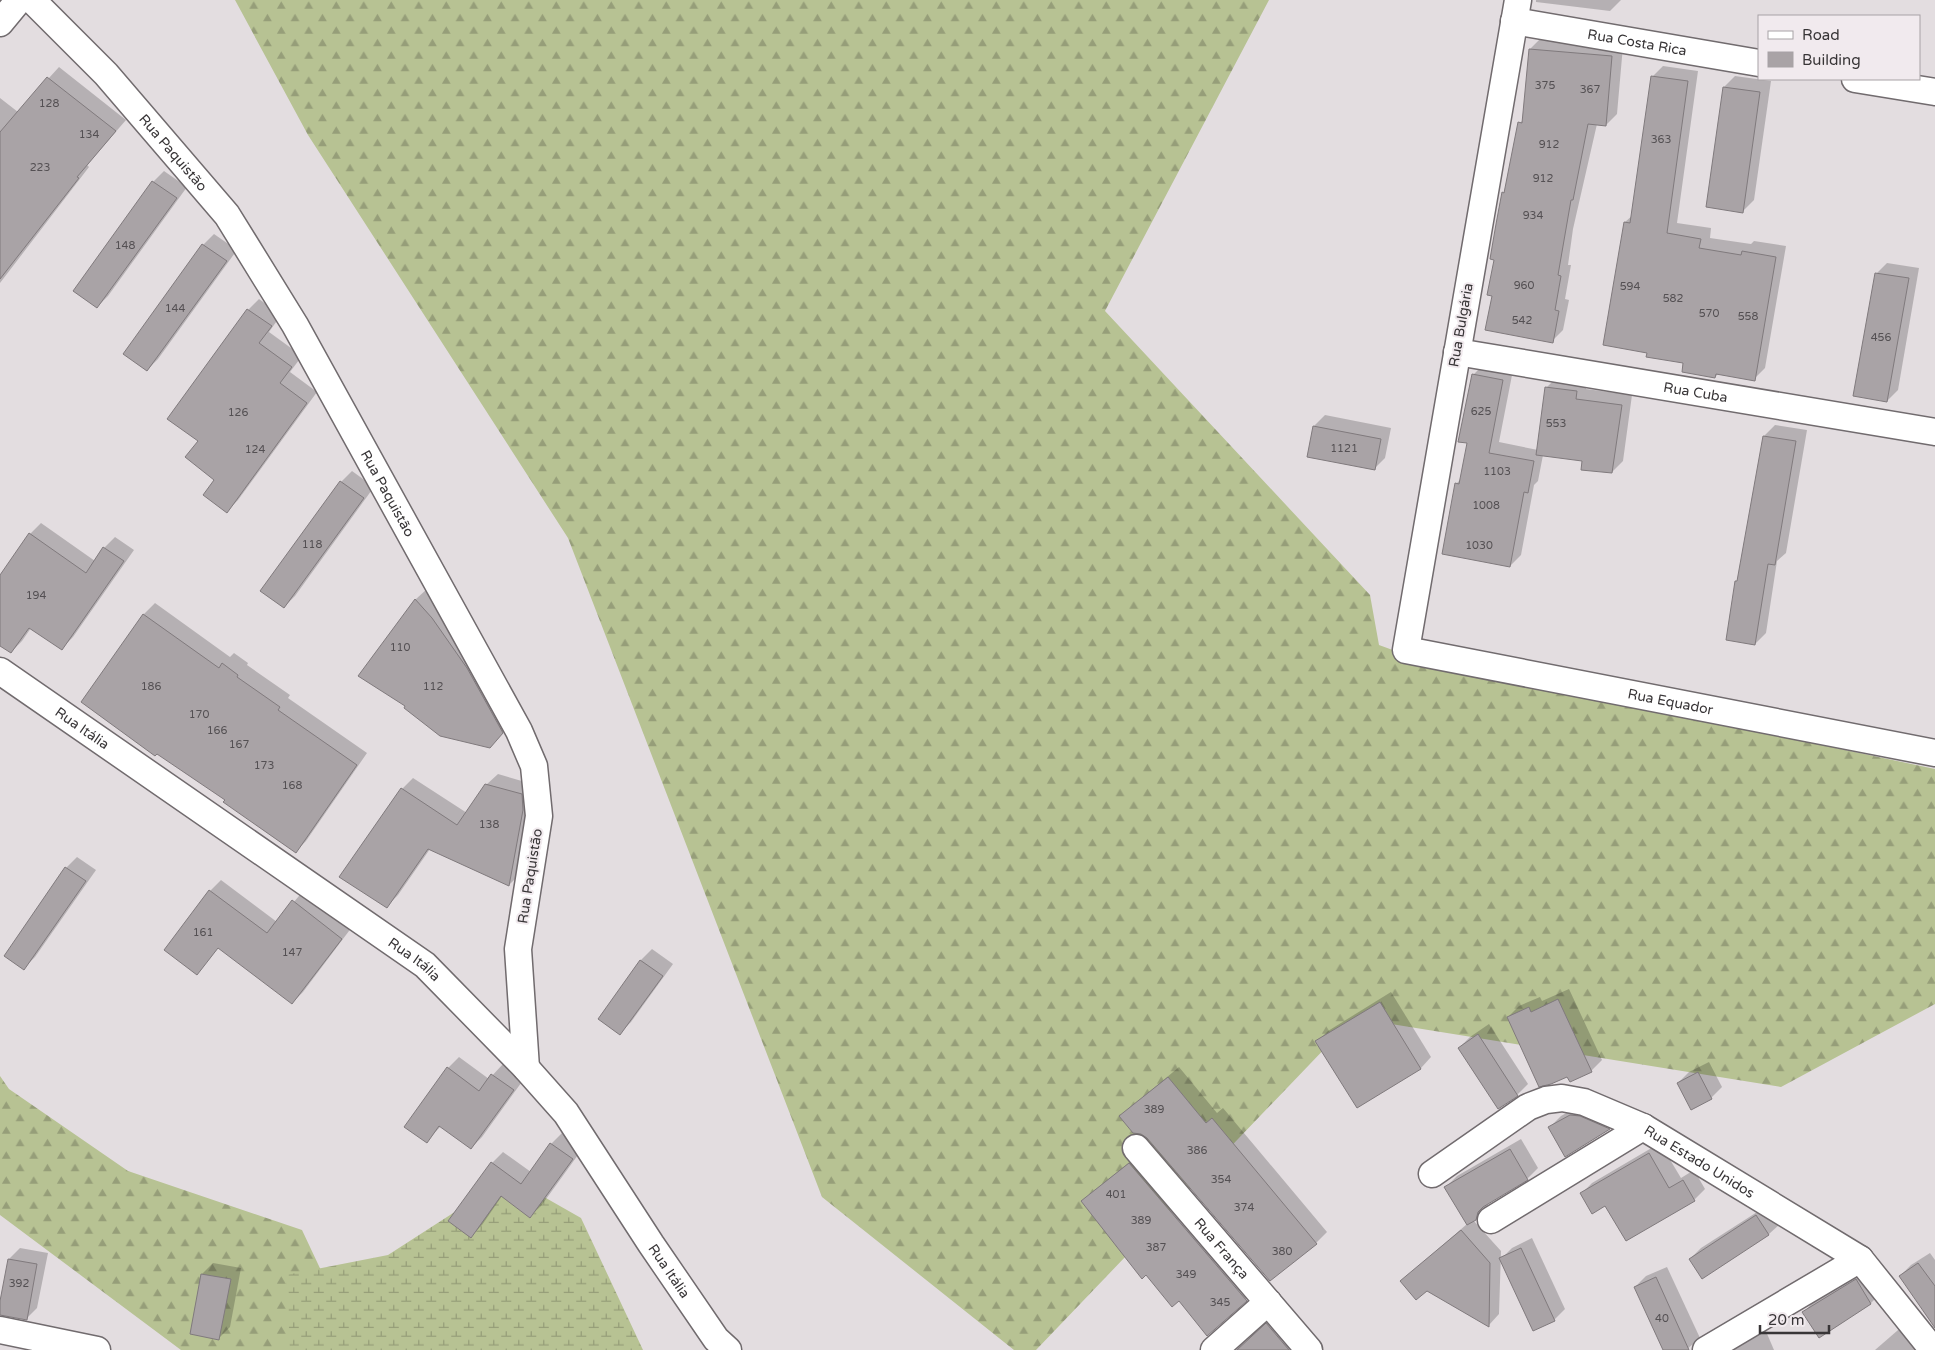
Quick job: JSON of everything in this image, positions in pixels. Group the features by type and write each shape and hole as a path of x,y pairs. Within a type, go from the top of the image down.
{"street":[{"path":"0,23 19,0"},
{"name":"Rua Paquistão","path":"32,0 106,74 227,215 295,325 519,732 534,766 539,816 518,950 526,1068"},
{"name":"Rua Costa Rica","path":"1516,11 1758,62"},
{"name":"Rua Bulgária","path":"1406,650 1516,11"},
{"path":"1861,80 1935,92"},
{"name":"Rua Cuba","path":"1457,352 1935,432"},
{"name":"Rua Equador","path":"1406,650 1935,753"},
{"name":"Rua Itália","path":"0,671 425,965 526,1068 566,1113 662,1260 716,1339 728,1350"},
{"name":"Rua Estado Unidos","path":"1432,1174 1528,1107 1546,1100 1562,1098 1584,1102 1643,1127 1860,1259 1933,1350"},
{"path":"1491,1220 1643,1127"},
{"name":"Rua França","path":"1136,1148 1309,1350"},
{"path":"1706,1350 1860,1259"},
{"path":"1214,1350 1268,1302"},
{"path":"4,1337 97,1350"}],"green space":[{"path":"235,0 1269,0 1105,311 1370,595 1379,645 1420,660 1935,769 1935,1004 1781,1087 1354,1018 1036,1350 1014,1350 822,1197 568,538 308,135"},
{"path":"0,1076 9,1089 128,1171 302,1230 350,1332 354,1350 181,1350 0,1215"},
{"path":"509,1177 581,1218 643,1350 290,1350 286,1275 388,1255"}],"building":[{"path":"1529,49 1612,56 1606,126 1588,124 1573,200 1571,200 1558,275 1561,276 1555,310 1559,311 1553,343 1485,330 1492,296 1487,295 1494,260 1490,259 1502,192 1504,193 1518,122 1522,123"},
{"path":"1651,76 1688,81 1667,233 1701,239 1699,248 1741,255 1742,251 1776,257 1755,381 1716,374 1715,378 1682,372 1683,363 1646,357 1647,353 1603,345 1624,222 1630,223"},
{"path":"47,77 116,131 77,177 79,178 0,279 0,132"},
{"path":"1723,87 1760,92 1743,213 1706,207"},
{"path":"152,181 177,198 97,308 73,291"},
{"path":"202,244 227,261 147,371 123,354"},
{"path":"1875,273 1909,278 1887,402 1853,396"},
{"path":"247,309 272,326 259,343 292,367 280,383 307,403 227,513 203,495 214,480 185,457 198,441 167,419"},
{"path":"1472,374 1503,380 1489,453 1534,461 1528,493 1524,492 1510,567 1442,554 1455,483 1459,484 1467,443 1458,442"},
{"path":"1545,387 1577,391 1576,399 1622,405 1612,473 1581,470 1582,461 1536,455"},
{"path":"1313,426 1381,439 1375,470 1307,457"},
{"path":"1763,436 1796,441 1775,565 1768,564 1755,645 1726,640 1735,581 1737,581"},
{"path":"340,481 364,498 284,608 260,591"},
{"path":"29,533 86,573 103,547 124,561 62,650 29,628 11,653 0,646 0,575"},
{"path":"415,599 432,618 467,668 503,733 490,748 440,736 404,708 405,706 358,676"},
{"path":"143,614 219,668 222,663 238,675 237,677 280,707 278,710 357,765 296,853 223,802 225,800 157,754 155,756 81,702"},
{"path":"485,784 522,794 523,810 509,886 428,849 387,908 339,877 401,788 457,825"},
{"path":"65,867 86,881 24,970 4,956"},
{"path":"209,890 267,933 292,900 342,939 292,1004 218,948 197,975 164,950"},
{"path":"640,960 663,976 620,1035 598,1019"},
{"path":"1558,999 1592,1072 1570,1082 1567,1077 1539,1087 1507,1017 1529,1007 1531,1012"},
{"path":"1380,1002 1421,1069 1357,1108 1315,1041"},
{"path":"1478,1034 1518,1096 1498,1109 1458,1048"},
{"path":"447,1067 479,1091 491,1074 514,1090 471,1149 439,1126 427,1143 404,1127"},
{"path":"1698,1072 1712,1099 1691,1110 1677,1083"},
{"path":"1168,1077 1206,1123 1212,1118 1317,1244 1270,1281 1147,1138 1141,1134 1133,1133 1119,1116"},
{"path":"1570,1115 1580,1116 1610,1129 1565,1157 1548,1127"},
{"path":"550,1143 573,1159 530,1218 501,1196 471,1238 448,1221 491,1162 521,1184"},
{"path":"1510,1149 1528,1180 1483,1207 1478,1212 1476,1220 1467,1225 1444,1187"},
{"path":"1649,1153 1669,1188 1683,1180 1695,1201 1626,1241 1605,1206 1592,1214 1580,1193"},
{"path":"1129,1163 1247,1301 1207,1336 1179,1301 1172,1307 1146,1275 1142,1279 1081,1201"},
{"path":"1756,1215 1769,1235 1702,1279 1689,1259"},
{"path":"1461,1230 1490,1263 1489,1327 1427,1291 1416,1300 1400,1281"},
{"path":"1521,1248 1555,1321 1533,1331 1499,1258"},
{"path":"8,1259 37,1264 27,1320 0,1315 0,1301"},
{"path":"1918,1263 1935,1286 1935,1328 1899,1276"},
{"path":"201,1274 231,1279 219,1340 190,1334"},
{"path":"1656,1277 1689,1350 1663,1350 1634,1287"},
{"path":"1856,1279 1871,1304 1819,1338 1802,1312"},
{"path":"1266,1323 1289,1350 1237,1350"}]}
